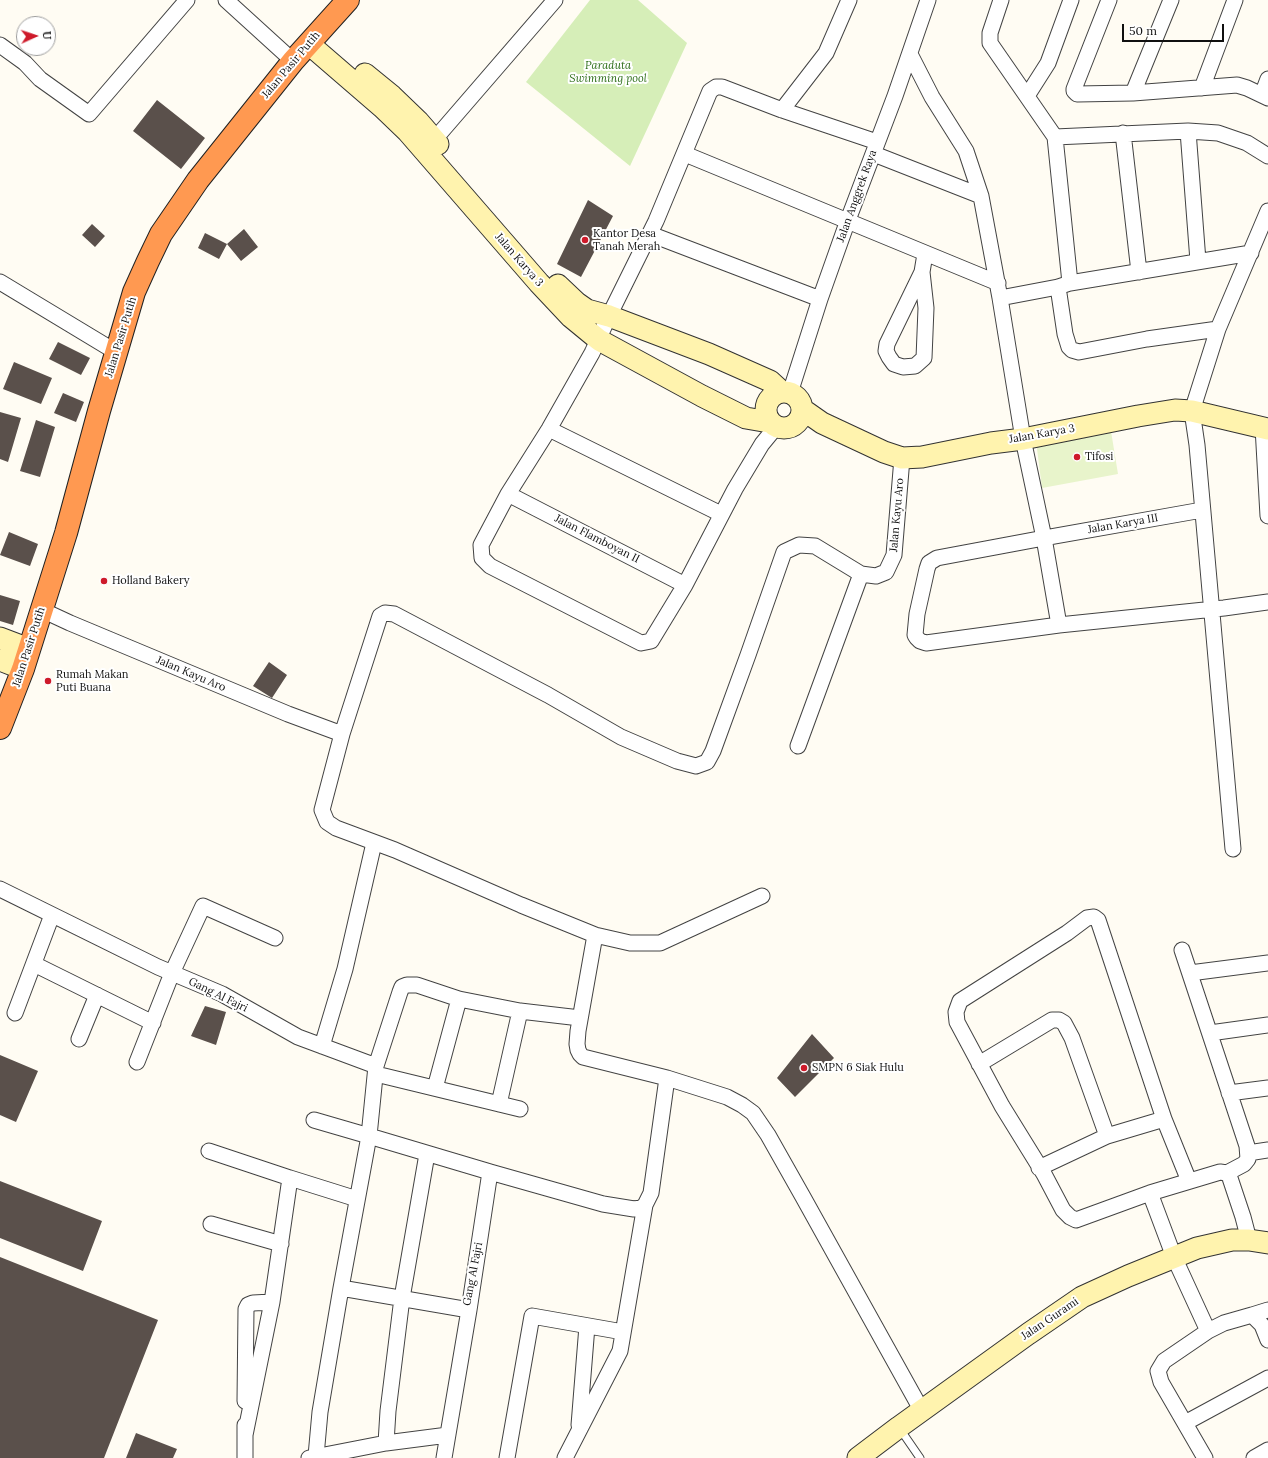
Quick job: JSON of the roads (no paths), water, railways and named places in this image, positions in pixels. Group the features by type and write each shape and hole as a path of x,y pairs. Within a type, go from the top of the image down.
{"highway":[{"name":"Jalan Pasir Putih","path":"0,728 26,659 66,533 99,411 134,292 161,234 198,180 293,61 348,0"}],"street":[{"path":"0,44 25,63 40,79 90,114 187,0"},
{"path":"226,0 293,61"},
{"path":"434,140 555,0"},
{"path":"782,110 826,53 849,0"},
{"name":"Jalan Anggrek Raya","path":"785,411 820,299 895,96 928,0"},
{"path":"1001,0 990,33 990,43 1055,137 1064,285 1065,334 1069,347 1072,350 1079,352 1147,339 1218,329"},
{"path":"1027,96 1048,63 1070,0"},
{"path":"1108,0 1074,91 1077,94 1133,93 1237,85 1265,97 1268,79"},
{"path":"1133,93 1171,0"},
{"path":"1202,88 1235,0"},
{"name":"Jalan Karya 3","path":"313,39 387,101 413,126 543,279 587,310 609,316 709,354 770,381 785,411"},
{"path":"910,54 932,97 966,151 982,196 1023,439 1044,538 1059,625 1268,602"},
{"path":"785,411 762,444 735,489 685,585 651,641 640,643 490,566 482,558 481,545 508,494 549,429 599,340 609,316 650,234 685,154 710,91 713,88 722,87 782,110 876,148 982,196"},
{"name":"Jalan Karya 3","path":"413,126 434,140 571,317 599,340 746,418 785,411 822,423 884,452 902,458 922,457 1174,410 1192,411 1265,428"},
{"path":"1055,137 1188,131 1218,133 1247,143 1268,156"},
{"path":"1188,131 1198,261"},
{"path":"1123,133 1139,272"},
{"path":"685,154 848,220 925,254 999,291 1064,285 1251,253"},
{"path":"1233,849 1197,445 1192,411 1218,329 1268,211"},
{"path":"650,234 820,299"},
{"path":"922,272 887,344 886,350 889,358 894,364 903,367 915,366 924,358 926,308 922,272 925,254"},
{"path":"0,282 116,352"},
{"path":"1265,428 1268,516"},
{"path":"549,429 721,514"},
{"name":"Jalan Kayu Aro","path":"861,574 876,576 886,572 894,555 902,458"},
{"name":"Jalan Flamboyan II","path":"508,494 685,585"},
{"name":"Jalan Karya III","path":"1059,625 926,643 920,641 915,635 917,614 927,569 932,561 937,558 1202,510"},
{"path":"762,896 660,942 630,943 595,935 521,905 395,850 336,828 327,822 322,810 342,734 380,616 385,613 394,614 548,695 621,737 677,761 696,766 707,762 713,751 784,552 799,545 815,546 861,574 798,746"},
{"name":"Jalan Kayu Aro","path":"42,610 288,714 342,734"},
{"path":"0,638 26,659"},
{"path":"0,660 26,659"},
{"path":"322,1046 345,969 374,843"},
{"name":"Gang Al Fajri","path":"0,889 158,967 222,994 298,1037 376,1070 436,1088 520,1109"},
{"path":"137,1062 172,973 203,906 275,938"},
{"path":"15,1013 52,915"},
{"path":"1182,950 1248,1146 1248,1159 1244,1164 1227,1173 1220,1172 1189,1180 1076,1220 1070,1217 1063,1210 1002,1106 957,1022 956,1012 960,1001 1067,933 1087,918 1094,917 1098,920 1164,1118 1189,1180"},
{"path":"595,935 580,1018 577,1044 578,1050 583,1057 667,1078 727,1097 753,1113 768,1135 922,1411"},
{"path":"1190,973 1268,963"},
{"path":"34,964 153,1023"},
{"path":"448,1435 386,1443 312,1457 368,1136 376,1070 402,987 417,985 459,999 520,1011 580,1018"},
{"path":"79,1038 96,995"},
{"path":"436,1088 459,999"},
{"path":"499,1104 520,1011"},
{"path":"979,1064 1052,1020 1059,1020 1064,1023 1072,1038 1107,1136"},
{"path":"1210,1033 1268,1025"},
{"path":"565,1458 620,1351 645,1205 651,1193 667,1078"},
{"path":"1229,1093 1268,1088"},
{"path":"1039,1168 1107,1136 1164,1118"},
{"path":"314,1120 603,1204 634,1209 641,1208 645,1205"},
{"path":"1248,1153 1268,1150"},
{"path":"208,1151 357,1199"},
{"path":"386,1443 388,1411 402,1298 427,1154"},
{"name":"Gang Al Fajri","path":"341,1288 469,1310 490,1172"},
{"path":"1227,1173 1243,1217 1258,1242"},
{"path":"245,1435 272,1302 290,1178"},
{"path":"1150,1193 1174,1257 1208,1331"},
{"path":"211,1224 281,1244"},
{"name":"Jalan Gurami","path":"858,1458 1028,1334 1082,1297 1128,1276 1197,1248 1232,1240 1258,1242"},
{"path":"245,1458 246,1309 248,1305 253,1303 272,1302"},
{"path":"444,1458 469,1310"},
{"path":"1205,1458 1161,1382 1158,1371 1164,1362 1208,1331 1224,1323 1268,1310"},
{"path":"1252,1314 1262,1325 1268,1340"},
{"path":"507,1458 532,1316 623,1332"},
{"path":"579,1431 587,1326"},
{"path":"1185,1423 1268,1378"},
{"path":"1254,1458 1268,1450"}],"lane":[{"path":"899,1427 920,1458"}],"place":[{"name":"Kantor Desa Tanah Merah","path":"585,240"},
{"name":"Tifosi","path":"1077,457"},
{"name":"Holland Bakery","path":"104,581"},
{"name":"Rumah Makan Puti Buana","path":"48,681"},
{"name":"SMPN 6 Siak Hulu","path":"804,1068"}],"park label":[{"name":"Paraduta Swimming pool","path":"608,72"}]}
